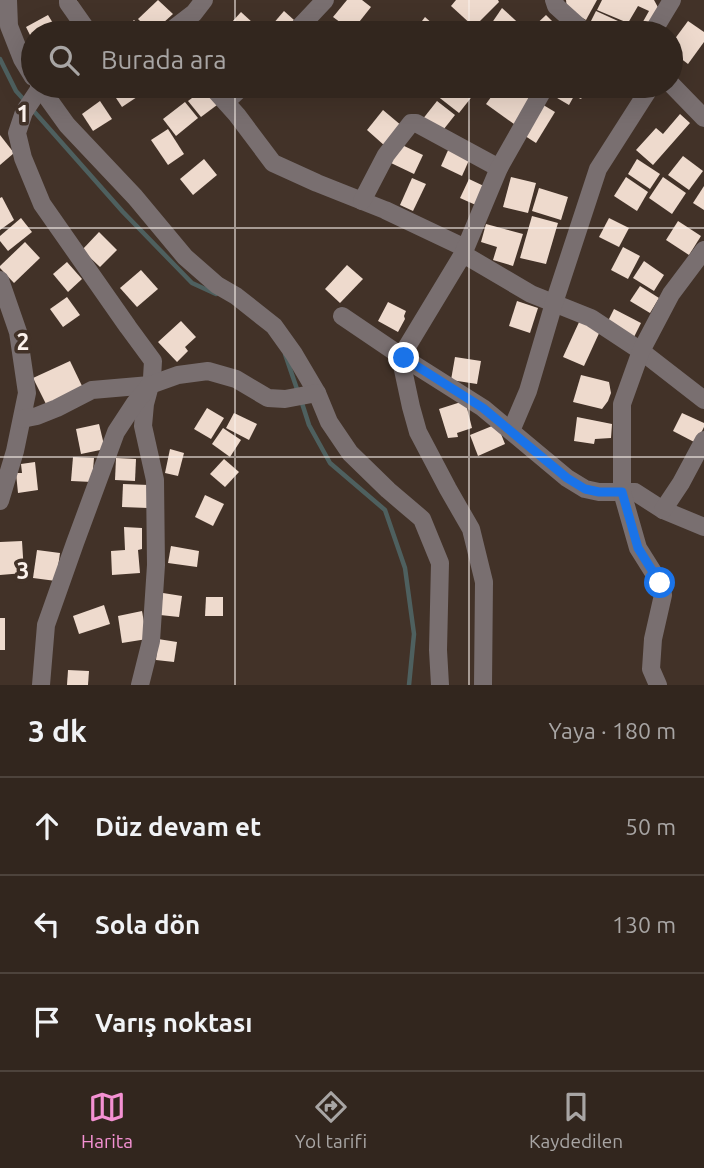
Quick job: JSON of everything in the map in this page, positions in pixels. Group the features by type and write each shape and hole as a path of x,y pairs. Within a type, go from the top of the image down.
{"street":[{"path":"8,0 9,26 21,56"},
{"path":"184,21 204,0"},
{"path":"305,21 325,0"},
{"path":"554,0 556,6 573,21"},
{"path":"659,21 672,0"},
{"path":"65,1 80,21"},
{"path":"683,97 704,118"},
{"path":"30,98 16,132 23,158 42,204 153,361 143,426 155,480 156,565 151,641 141,685"},
{"path":"47,98 67,125 135,197 185,257 217,285 236,296 274,326 294,354 329,422 350,453 422,519 440,564 440,685"},
{"path":"222,98 273,163 385,210 464,251 531,294 591,318 704,400"},
{"path":"226,102 230,98"},
{"path":"483,685 484,582 471,529 418,432 402,365 405,350 464,251 499,168 539,98"},
{"path":"511,431 528,391 598,169 643,98"},
{"path":"362,201 386,155 411,123 416,123 499,168"},
{"path":"658,685 651,669 652,649 663,595 660,583 638,548 622,492 622,404 641,352 671,294 704,250"},
{"path":"0,280 18,332 27,393 22,419 8,453 0,501"},
{"path":"342,316 483,408 567,478 585,489 599,492 635,492 663,510 704,527"},
{"path":"22,419 57,408 92,390 150,385 178,375 208,370 236,379 268,398 285,399 313,393"},
{"path":"41,685 46,625 75,543 116,432 150,385"},
{"path":"663,510 704,440"}],"building":[{"path":"158,0 173,14 165,21 138,19"},
{"path":"347,0 362,0 371,7 360,21 338,21 333,17"},
{"path":"456,0 499,2 480,21 467,21 451,6"},
{"path":"566,0 597,0 586,20 567,9"},
{"path":"602,0 654,0 660,11 655,21 643,21 649,11 638,6 629,21 623,21 597,10"},
{"path":"502,8 516,21 493,21"},
{"path":"284,11 294,20 293,21 275,21"},
{"path":"596,11 618,21 591,21"},
{"path":"241,12 251,21 233,21"},
{"path":"48,15 52,21 37,21"},
{"path":"546,15 552,21 540,21"},
{"path":"688,21 704,32 704,42 688,64 683,60 683,28"},
{"path":"116,98 136,98 122,107"},
{"path":"192,98 211,98 217,105 201,117 188,101"},
{"path":"440,98 471,98 459,113"},
{"path":"490,98 531,100 514,124 486,104"},
{"path":"557,98 573,98 569,105"},
{"path":"100,101 112,119 93,131 82,114"},
{"path":"437,101 455,115 440,134 422,120"},
{"path":"185,102 198,118 176,136 163,119"},
{"path":"540,103 555,112 536,143 522,134"},
{"path":"383,110 402,126 385,146 367,130"},
{"path":"680,114 690,123 653,165 636,150 656,128 663,134"},
{"path":"168,129 184,154 168,165 151,140"},
{"path":"0,135 14,153 0,165"},
{"path":"400,144 423,155 414,174 391,163"},
{"path":"449,148 470,158 462,176 441,166"},
{"path":"683,156 703,171 689,190 668,175"},
{"path":"204,159 217,175 193,195 180,179"},
{"path":"637,159 660,174 650,189 628,174"},
{"path":"511,177 536,183 528,213 503,207"},
{"path":"626,177 648,192 637,211 614,196"},
{"path":"663,177 686,193 672,214 649,198"},
{"path":"412,178 426,184 413,211 400,205"},
{"path":"469,179 486,187 478,206 460,198"},
{"path":"704,186 704,210 693,203"},
{"path":"539,188 568,197 561,220 532,211"},
{"path":"2,197 14,220 0,230 0,198"},
{"path":"532,216 558,223 546,264 520,258"},
{"path":"21,218 32,232 8,251 0,241 0,236"},
{"path":"609,218 629,228 619,247 599,237"},
{"path":"678,221 701,236 689,255 666,240"},
{"path":"486,224 523,234 513,266 493,260 497,247 481,242"},
{"path":"99,232 117,250 100,267 82,250"},
{"path":"25,242 40,258 14,283 0,266"},
{"path":"623,247 640,256 628,279 611,270"},
{"path":"644,261 664,275 654,291 633,278"},
{"path":"67,262 82,279 68,292 53,274"},
{"path":"347,265 363,279 340,303 325,289"},
{"path":"141,270 158,289 137,307 120,288"},
{"path":"640,286 659,298 650,313 630,301"},
{"path":"67,297 80,315 63,327 50,309"},
{"path":"517,301 538,308 530,333 509,326"},
{"path":"388,302 406,311 398,332 378,321"},
{"path":"614,309 641,323 634,337 607,323"},
{"path":"580,320 601,329 584,366 563,357"},
{"path":"181,321 196,337 185,347 188,351 177,362 158,342"},
{"path":"455,357 481,361 477,384 451,380"},
{"path":"70,361 83,388 47,406 33,378"},
{"path":"581,375 609,382 611,393 602,409 573,402"},
{"path":"461,402 466,404 472,428 457,433 458,437 448,438 439,409"},
{"path":"207,408 224,418 211,439 194,429"},
{"path":"234,413 257,424 249,440 226,428"},
{"path":"682,413 704,423 696,443 673,431"},
{"path":"577,417 612,424 611,438 595,439 594,444 574,441"},
{"path":"99,424 105,449 81,454 76,429"},
{"path":"497,424 505,444 478,456 470,435"},
{"path":"223,428 241,440 230,457 212,444"},
{"path":"170,449 184,453 178,476 165,473"},
{"path":"73,457 94,458 92,482 71,481"},
{"path":"116,458 136,459 135,481 115,480"},
{"path":"224,459 239,472 225,487 210,474"},
{"path":"35,462 38,490 18,493 16,473 22,473 21,464"},
{"path":"123,484 149,485 148,508 122,507"},
{"path":"205,495 224,504 213,526 195,517"},
{"path":"124,527 142,528 142,549 138,550 140,573 112,575 111,551 125,550"},
{"path":"22,541 24,573 0,575 0,542"},
{"path":"171,546 199,551 197,567 168,563"},
{"path":"37,550 60,553 56,581 33,578"},
{"path":"163,593 182,596 179,617 160,615"},
{"path":"206,597 223,597 223,616 205,616"},
{"path":"104,605 110,624 79,634 73,616"},
{"path":"142,611 147,639 122,643 118,616"},
{"path":"0,618 5,618 5,650 0,650"},
{"path":"158,639 177,642 174,662 156,660"},
{"path":"68,670 89,671 88,685 67,685"}],"waterway":[{"path":"0,59 21,96"},
{"path":"22,98 26,102"},
{"path":"31,108 123,212 192,283 216,294"},
{"path":"285,354 298,392"},
{"path":"301,400 309,425 330,463 385,510 405,568 414,634 409,685"}],"route":[{"path":"404,358 483,408 567,478 585,489 622,492 638,548 660,583"}]}
